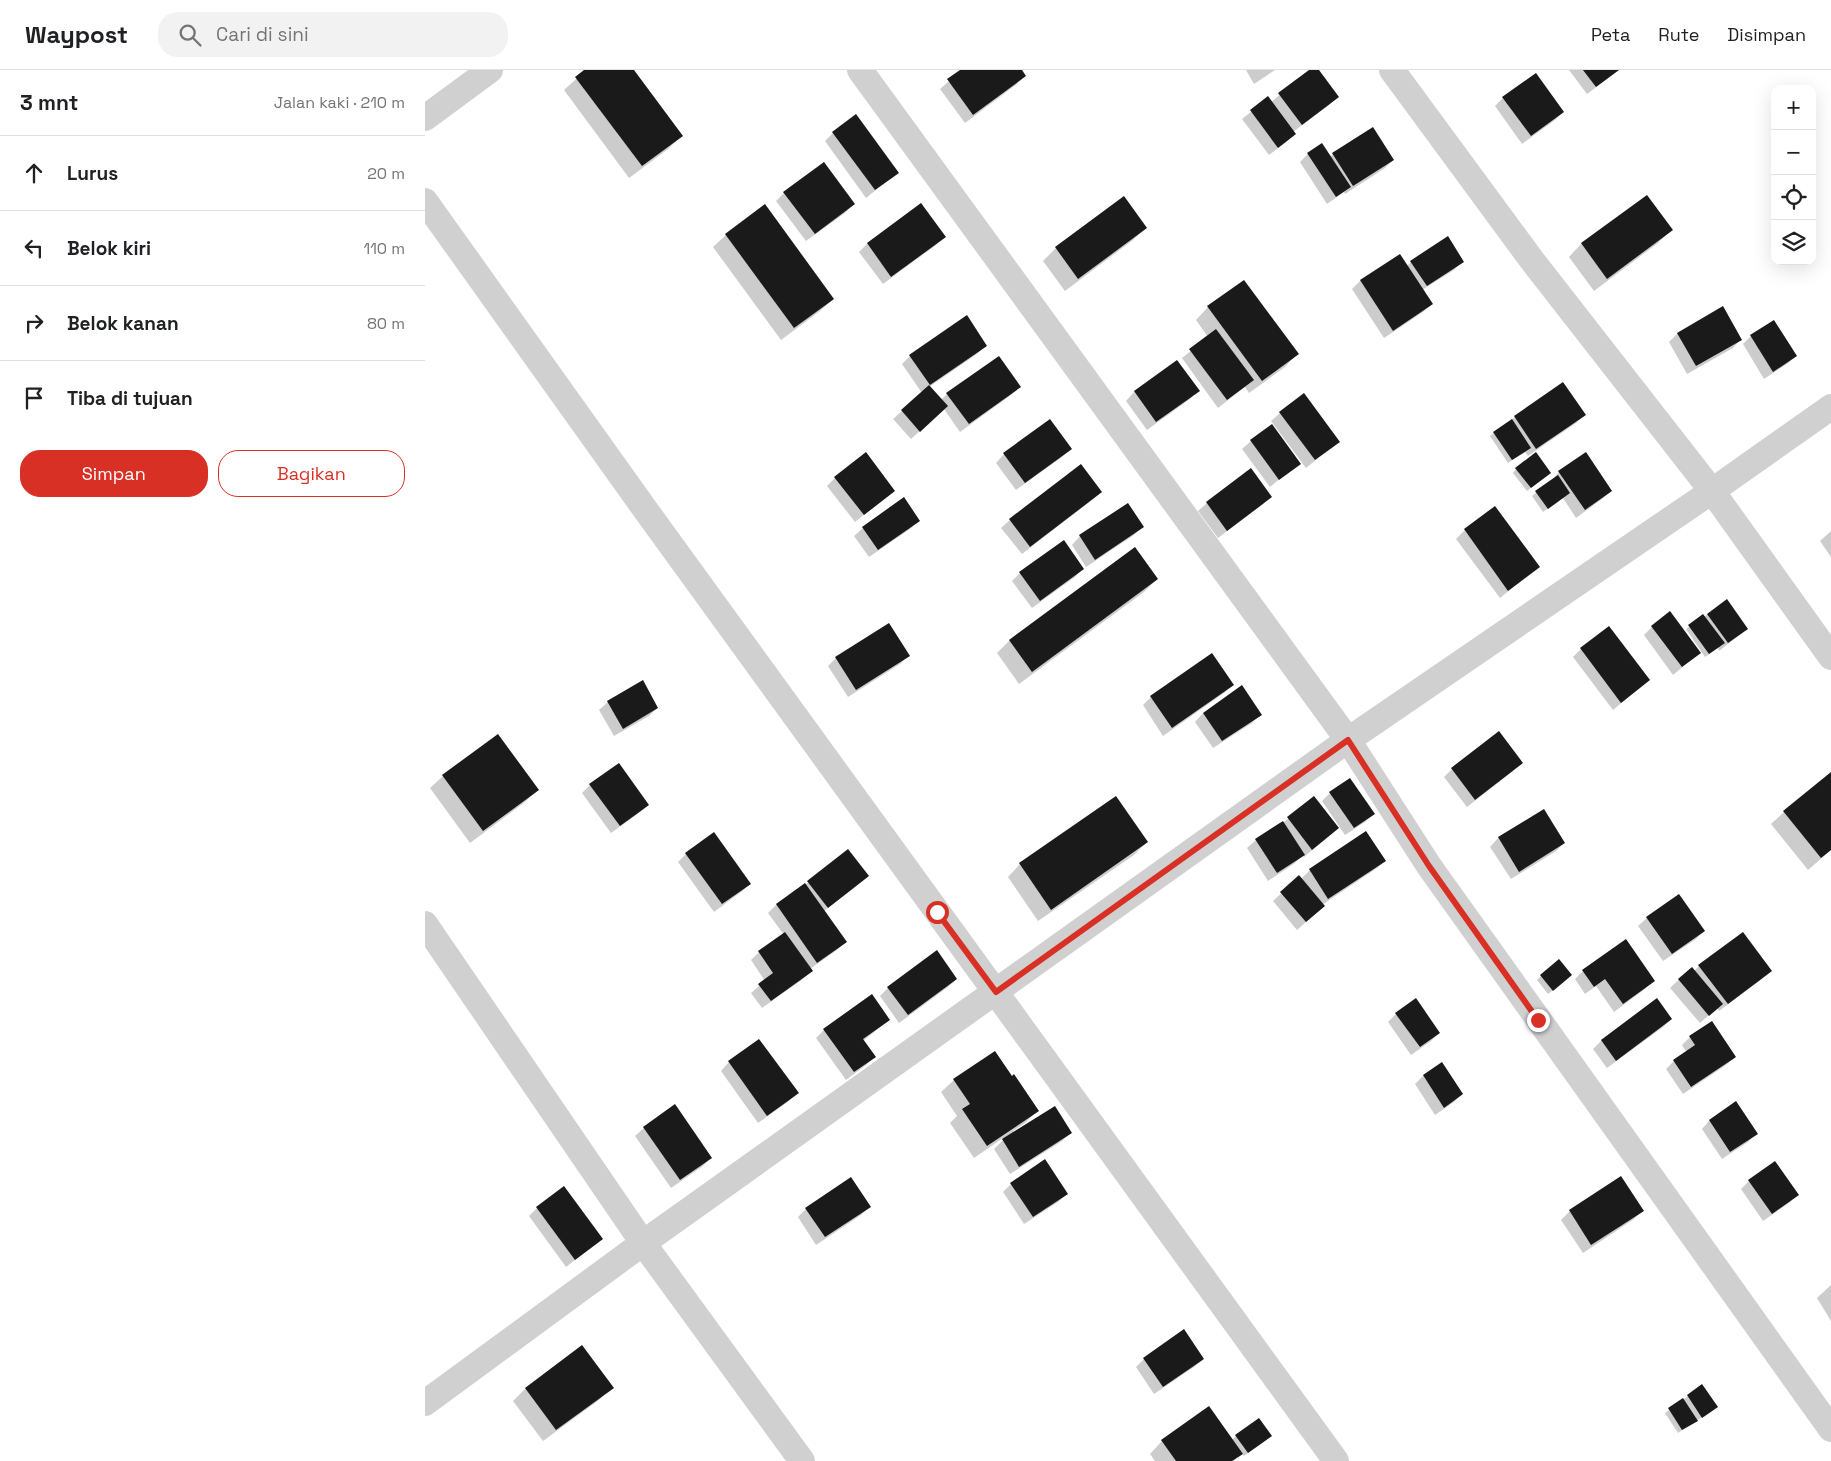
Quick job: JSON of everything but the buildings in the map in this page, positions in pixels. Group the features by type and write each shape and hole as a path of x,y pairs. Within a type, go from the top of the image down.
{"street":[{"path":"425,118 490,70"},
{"path":"860,70 1348,740 1429,866 1831,1429"},
{"path":"1392,70 1531,259 1712,490 1831,657"},
{"path":"425,201 653,520 1336,1461"},
{"path":"425,1403 643,1243 1348,740 1831,407"},
{"path":"425,924 643,1243 801,1461"}],"route":[{"path":"937,912 996,992 1348,740 1429,866 1538,1020"}]}
